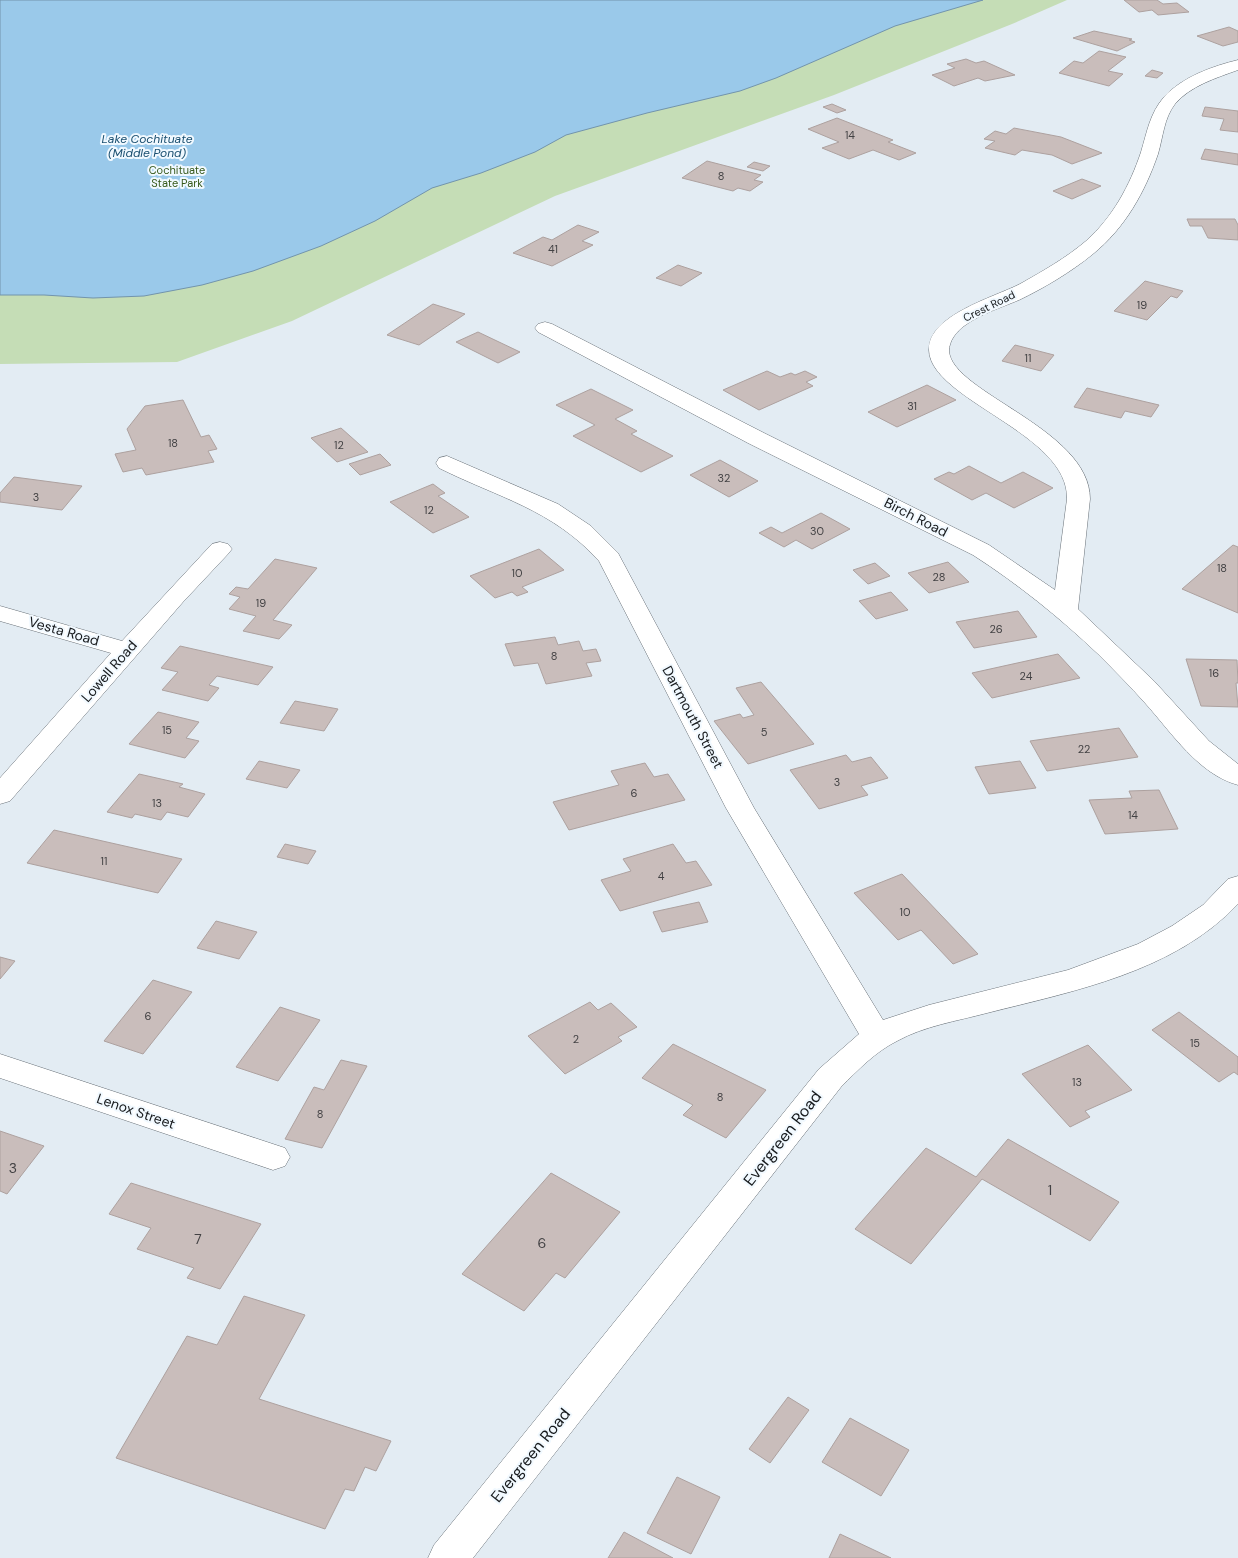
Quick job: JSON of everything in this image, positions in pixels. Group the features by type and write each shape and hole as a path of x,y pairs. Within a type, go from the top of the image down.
{"street":[{"name":"Crest Road","path":"1065,610 1078,505 1078,487 1073,472 1058,455 1038,438 955,378 944,366 939,353 940,340 949,328 965,316 1042,280 1090,247 1117,220 1131,199 1140,180 1158,119 1168,103 1183,89 1196,81 1238,65"},
{"name":"Birch Road","path":"545,328 748,434 981,550 1014,570 1065,610 1145,687 1193,742 1213,759 1238,776"},
{"name":"Dartmouth Street","path":"447,462 474,477 551,510 584,532 610,558 740,808 877,1037"},
{"name":"Lowell Road","path":"0,795 127,650 220,549"},
{"name":"Vesta Road","path":"0,613 127,650"},
{"name":"Evergreen Road","path":"448,1558 830,1078 849,1058 877,1037 915,1021 1113,966 1155,949 1195,926 1230,897 1238,886"},
{"name":"Lenox Street","path":"0,1066 273,1157"}],"green space":[{"name":"Lake Cochituate (Middle Pond)","path":"0,0 1067,0 834,95 555,196 292,321 177,362 0,364"}],"water":[{"name":"Lake Cochituate (Middle Pond)","path":"0,0 983,0 895,26 776,78 740,91 566,135 535,152 481,173 432,188 375,221 321,246 253,271 202,285 144,296 93,298 0,295"}],"building":[{"path":"1124,0 1157,0 1163,4 1177,3 1189,12 1158,15 1152,10 1139,12"},
{"path":"1229,27 1238,31 1238,42 1223,46 1197,36"},
{"path":"1094,31 1132,39 1129,40 1135,42 1117,51 1073,38"},
{"path":"1099,51 1126,57 1108,71 1123,74 1109,86 1059,73 1074,61 1083,63"},
{"path":"966,59 976,63 984,61 1015,75 985,81 978,78 954,86 932,75 955,68 947,64"},
{"path":"1152,70 1163,73 1157,78 1145,76"},
{"path":"832,104 846,110 837,113 823,107"},
{"path":"1205,107 1238,111 1238,132 1220,130 1224,119 1202,116"},
{"path":"837,118 893,140 888,142 916,153 899,160 873,150 849,159 822,148 839,142 808,129"},
{"path":"1014,128 1061,137 1102,153 1072,164 1052,155 1022,150 1015,155 985,148 995,141 984,139 995,131 1006,134"},
{"path":"1205,149 1238,154 1238,165 1201,159"},
{"path":"707,161 761,175 754,180 763,182 750,191 738,188 733,191 682,178"},
{"path":"754,162 770,166 763,171 747,167"},
{"path":"1082,179 1101,186 1072,199 1053,191"},
{"path":"1187,219 1235,219 1238,225 1238,240 1208,238 1202,226 1190,226"},
{"path":"578,225 599,232 582,241 593,245 552,266 513,253 543,237 552,240"},
{"path":"678,265 702,273 681,286 656,278"},
{"path":"1145,281 1183,291 1177,298 1171,296 1147,320 1114,311"},
{"path":"433,304 465,314 419,345 387,335"},
{"path":"478,332 520,352 498,363 456,342"},
{"path":"1015,345 1054,355 1041,371 1002,361"},
{"path":"767,371 780,377 791,373 795,375 805,371 817,377 806,382 813,386 759,410 723,390"},
{"path":"927,385 956,400 897,427 868,412"},
{"path":"1087,388 1159,405 1151,417 1125,411 1121,418 1074,407"},
{"path":"591,389 633,410 615,419 637,431 631,434 673,456 641,472 573,436 595,425 556,405"},
{"path":"183,400 201,437 209,435 217,449 208,451 214,462 146,475 142,468 123,472 115,454 136,450 127,429 145,406"},
{"path":"341,428 368,452 337,462 311,438"},
{"path":"380,454 391,465 360,475 349,464"},
{"path":"720,460 758,481 729,497 690,475"},
{"path":"969,466 1001,483 1023,472 1053,488 1014,508 986,493 972,500 934,479 949,472 954,474"},
{"path":"14,477 82,486 62,510 0,502 0,493"},
{"path":"433,484 445,493 438,496 469,517 433,533 390,502"},
{"path":"821,513 850,529 812,549 796,540 784,547 759,533 771,527 782,533"},
{"path":"1233,545 1238,547 1238,613 1182,589"},
{"path":"539,549 564,570 522,587 528,592 517,596 512,592 495,598 470,576"},
{"path":"275,559 317,568 273,620 292,625 279,639 243,631 256,616 229,609 240,597 229,594 236,587 248,589"},
{"path":"948,562 969,582 929,593 908,573"},
{"path":"875,563 890,576 868,584 853,570"},
{"path":"891,592 908,610 876,619 859,601"},
{"path":"1018,611 1037,637 974,648 956,622"},
{"path":"555,637 558,645 579,641 583,651 596,649 601,661 586,663 592,676 546,684 538,663 514,666 505,644"},
{"path":"180,646 273,667 258,685 217,676 209,685 219,688 208,701 162,690 178,672 161,668"},
{"path":"1058,654 1080,678 992,698 972,673"},
{"path":"1186,659 1237,660 1238,707 1201,706"},
{"path":"761,682 814,744 748,764 714,721 740,714 743,718 754,715 736,688"},
{"path":"295,701 338,709 324,731 280,723"},
{"path":"158,712 199,722 186,738 199,741 185,758 129,744"},
{"path":"1119,728 1138,757 1047,771 1030,741"},
{"path":"846,755 852,762 871,757 888,778 861,786 868,795 819,809 790,770"},
{"path":"259,761 300,770 287,788 246,779"},
{"path":"1020,761 1036,788 989,794 975,767"},
{"path":"645,763 654,777 668,774 685,800 569,830 553,802 619,785 611,771"},
{"path":"139,774 183,784 179,787 205,794 188,817 167,812 161,820 135,814 132,818 107,812"},
{"path":"1159,790 1178,829 1105,834 1089,800 1132,798 1129,791"},
{"path":"54,830 182,859 158,893 27,863"},
{"path":"285,844 316,851 308,864 277,857"},
{"path":"673,844 686,863 696,861 712,885 620,911 601,880 631,871 623,859"},
{"path":"902,874 978,954 953,964 921,930 898,940 854,893"},
{"path":"699,902 708,922 662,932 653,912"},
{"path":"216,921 257,932 239,959 197,948"},
{"path":"0,957 15,961 0,979"},
{"path":"153,980 192,992 143,1054 104,1041"},
{"path":"590,1002 598,1010 611,1003 637,1027 618,1037 622,1041 565,1074 528,1036"},
{"path":"280,1007 320,1020 278,1081 236,1067"},
{"path":"1179,1012 1238,1057 1238,1075 1234,1072 1219,1082 1152,1030"},
{"path":"673,1044 766,1090 726,1138 683,1115 693,1105 642,1078"},
{"path":"1088,1045 1132,1090 1085,1111 1090,1117 1070,1127 1022,1074"},
{"path":"341,1060 367,1066 322,1148 285,1139 314,1087 324,1090"},
{"path":"0,1131 44,1146 7,1194 0,1191"},
{"path":"1008,1139 1119,1202 1090,1241 982,1179 911,1264 855,1229 926,1148 976,1177"},
{"path":"551,1173 620,1212 565,1278 556,1273 524,1311 462,1274"},
{"path":"131,1183 261,1224 220,1289 187,1278 194,1268 137,1249 151,1228 109,1214"},
{"path":"244,1296 305,1315 259,1399 391,1441 376,1471 365,1467 354,1491 345,1489 325,1529 116,1458 187,1336 217,1345"},
{"path":"788,1397 809,1410 770,1463 749,1449"},
{"path":"850,1418 909,1450 881,1496 822,1462"},
{"path":"677,1477 720,1497 691,1554 647,1533"},
{"path":"624,1532 673,1558 608,1558"},
{"path":"840,1534 891,1558 829,1558"}],"park label":[{"name":"Cochituate State Park","path":"177,176"}]}
